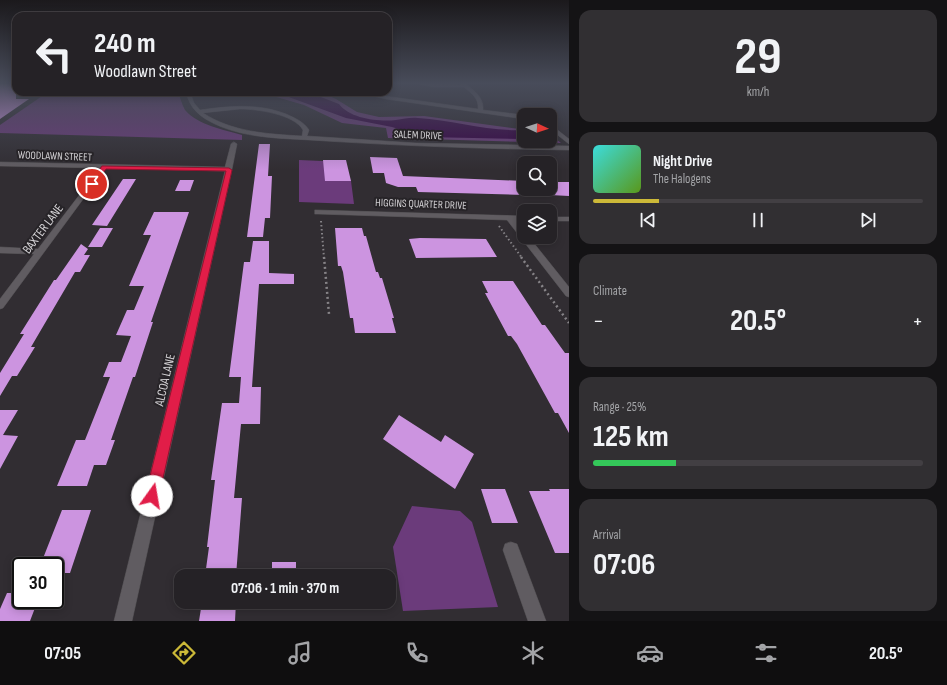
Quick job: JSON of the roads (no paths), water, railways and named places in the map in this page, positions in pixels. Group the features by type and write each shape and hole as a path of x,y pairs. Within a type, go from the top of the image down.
{"street":[{"name":"SALEM DRIVE","path":"198,112 215,122 235,129 263,134 406,145 569,148"},
{"path":"275,112 303,125 306,130 304,137"},
{"path":"487,112 517,116"},
{"path":"557,132 569,142"},
{"name":"ALCOA LANE","path":"123,621 234,144"},
{"name":"WOODLAWN STREET","path":"0,164 229,170"},
{"name":"BAXTER LANE","path":"0,306 104,167"},
{"name":"HIGGINS QUARTER DRIVE","path":"319,212 517,218"},
{"path":"510,218 517,226"},
{"path":"557,219 569,219"},
{"path":"531,244 569,294"},
{"path":"0,250 41,252"},
{"path":"512,550 537,621"}]}
